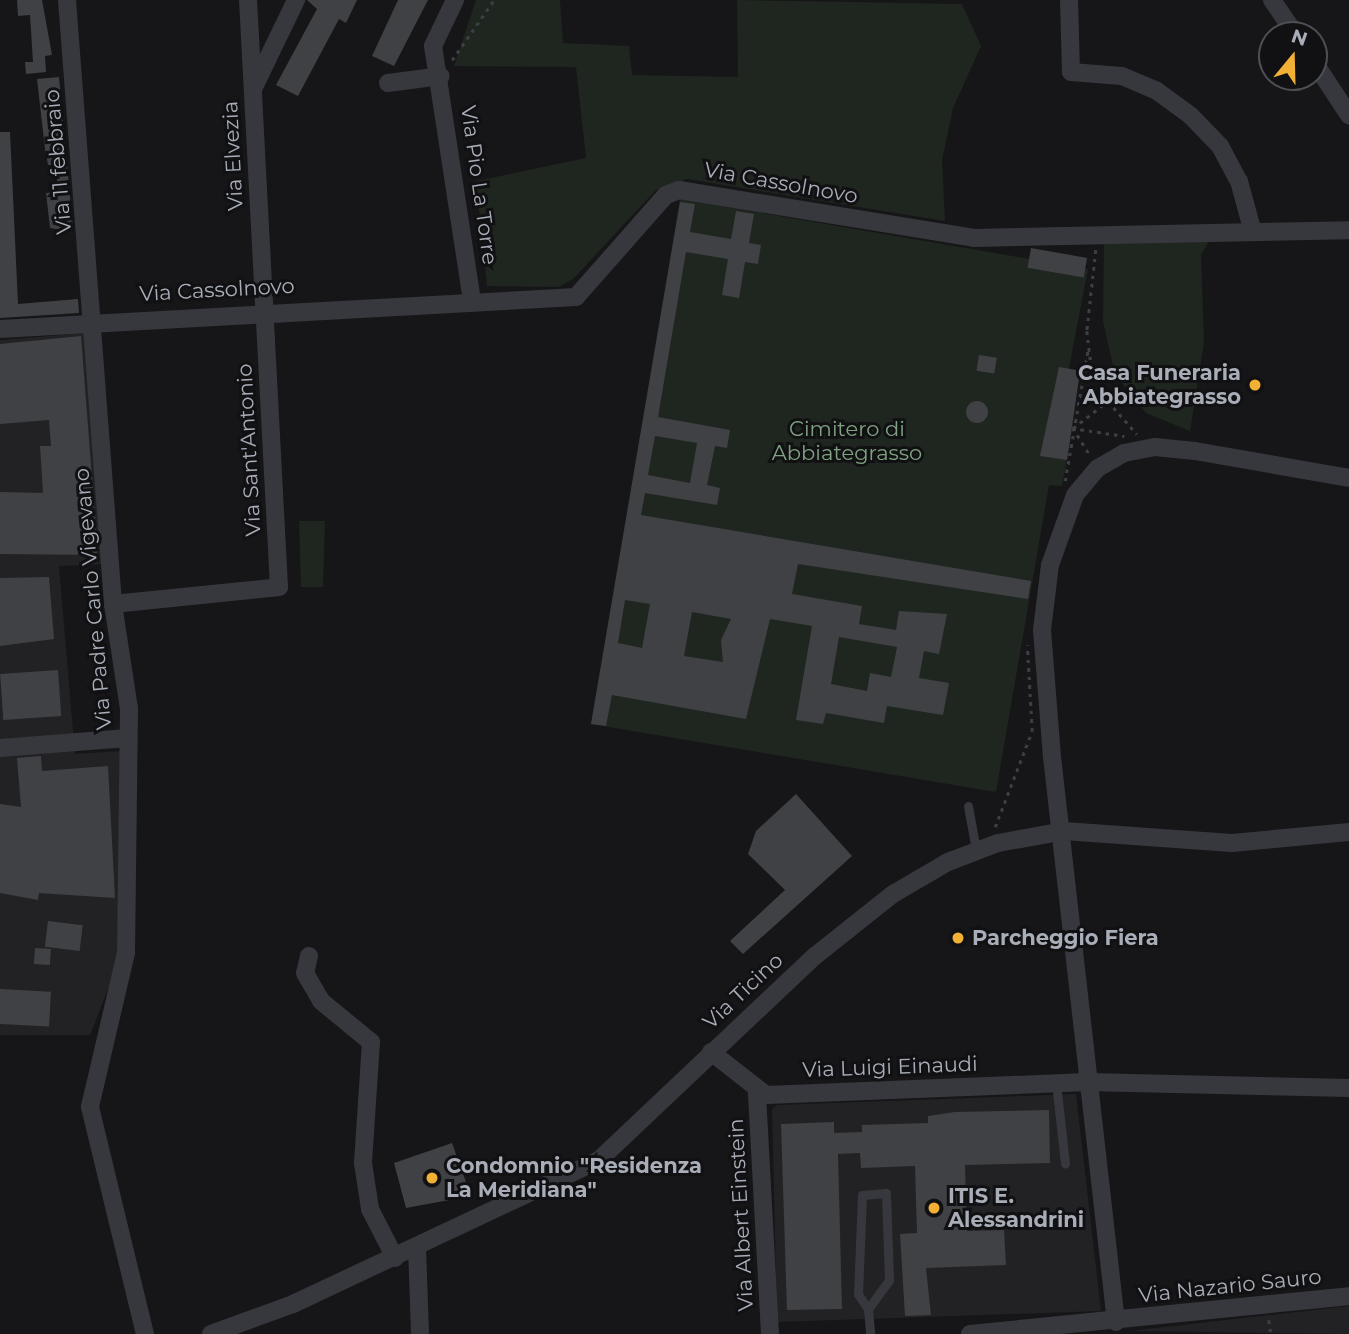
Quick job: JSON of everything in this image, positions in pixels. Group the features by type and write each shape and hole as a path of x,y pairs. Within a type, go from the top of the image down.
{"street":[{"name":"Via 11 febbraio","path":"67,0 94,320"},
{"name":"Via Elvezia","path":"248,0 265,310"},
{"path":"252,90 296,0"},
{"name":"Via Pio La Torre","path":"455,0 433,46 441,76 472,300"},
{"path":"1069,0 1071,72 1122,76 1191,116 1220,146 1239,181 1252,229"},
{"path":"1272,0 1286,21"},
{"path":"388,83 441,76"},
{"path":"1328,83 1349,115"},
{"name":"Via Cassolnovo","path":"0,328 265,310 576,298 666,195 679,190 955,236 1098,233 1130,227 1349,230"},
{"name":"Via Sant'Antonio","path":"113,604 279,587 265,310"},
{"name":"Via Padre Carlo Vigevano","path":"94,320 113,604 128,738 126,953 93,1079 90,1107 145,1334"},
{"path":"1116,1322 1087,1082 1064,831 1047,694 1044,596 1062,524 1098,468 1155,447 1349,478"},
{"path":"0,748 128,738"},
{"name":"Via Ticino","path":"211,1334 395,1258 599,1160 711,1052 878,905 976,850 1064,831 1232,843 1349,832"},
{"path":"309,956 308,982 371,1042 363,1163 373,1219 395,1258"},
{"path":"711,1052 757,1094"},
{"name":"Via Luigi Einaudi","path":"757,1094 1087,1082 1349,1088"},
{"name":"Via Albert Einstein","path":"757,1094 770,1334"},
{"path":"417,1247 420,1334"},
{"name":"Via Nazario Sauro","path":"970,1334 1078,1331 1116,1322 1349,1296"}],"lane":[{"path":"968,806 976,850"},
{"path":"1056,1083 1065,1163"},
{"path":"868,1309 889,1280 886,1193 862,1195 858,1294 868,1309 870,1334"}],"path":[{"path":"441,76 494,0"},
{"path":"1098,233 1088,349 1072,428 1098,468"},
{"path":"1072,428 1143,439 1108,401 1088,349"},
{"path":"1072,428 1108,401"}],"shaded area":[{"path":"86,333 105,564 59,566 75,754 121,751 117,966 90,1035 0,1035 0,340"},
{"name":"ITIS E. Alessandrini","path":"1076,1094 1101,1311 777,1322 772,1109 777,1105"},
{"path":"1349,1306 1349,1334 1130,1331 1269,1315"}],"green space":[{"path":"476,0 560,0 563,43 629,46 632,75 738,77 737,0 962,4 981,46 953,108 942,160 945,221 687,179 656,190 573,279 558,287 487,286 476,181 586,158 576,67 454,66"},
{"name":"Cimitero di Abbiategrasso","path":"680,199 1088,269 1069,368 1079,378 1072,431 1062,486 1049,485 996,792 591,724"},
{"path":"1210,239 1201,255 1204,342 1190,431 1146,413 1115,374 1103,321 1104,240"},
{"path":"299,521 325,521 323,587 301,587"}],"building":[{"path":"17,0 42,0 52,55 45,56 46,72 26,74 25,62 33,62 30,15 18,16"},
{"path":"307,0 357,0 346,23 339,19 298,96 276,85 317,9"},
{"path":"398,0 428,0 394,66 372,56"},
{"path":"59,77 73,229 63,230 50,228 46,193 58,192 56,165 48,165 37,79"},
{"path":"0,132 10,132 18,304 78,299 79,313 0,318"},
{"path":"680,202 695,204 690,232 731,239 736,211 754,214 749,243 761,245 758,264 745,262 739,298 722,295 728,259 686,252 658,417 730,430 727,448 715,446 707,485 720,488 717,505 645,493 641,515 1031,581 1028,599 798,564 792,594 862,606 859,624 896,630 899,611 947,614 939,654 924,651 919,678 949,683 943,715 887,706 884,723 826,713 823,724 796,720 812,626 770,619 746,719 612,695 606,726 591,724","holes":["655,436 697,443 690,483 648,475","625,600 650,604 642,648 618,643","692,612 731,619 721,640 723,662 684,656","839,637 897,647 891,677 870,673 867,691 831,684"]},
{"path":"1031,248 1087,258 1084,278 1028,268"},
{"path":"81,336 98,555 0,554 0,492 43,493 40,446 51,446 49,420 0,424 0,344"},
{"path":"979,355 997,358 994,374 976,371"},
{"path":"1059,367 1076,370 1079,378 1067,460 1040,456"},
{"path":"977,401 985,404 988,412 985,420 977,423 969,420 966,412 969,404"},
{"path":"49,577 54,639 0,646 0,578"},
{"path":"58,670 61,716 3,720 0,674"},
{"path":"41,756 42,771 108,766 115,898 39,893 38,900 0,893 0,804 21,807 17,758"},
{"path":"796,794 852,856 743,954 730,941 785,890 748,854 756,831"},
{"path":"48,921 83,925 80,951 45,947"},
{"path":"35,948 51,949 50,965 34,964"},
{"path":"0,989 51,992 49,1027 0,1024"},
{"path":"1049,1110 1050,1163 965,1165 967,1231 1004,1230 1006,1265 926,1268 931,1315 905,1316 900,1234 917,1233 915,1166 861,1168 860,1153 838,1154 842,1309 787,1310 781,1124 834,1122 834,1133 862,1132 862,1125 928,1123 928,1116 955,1112"},
{"name":"Condomnio \"Residenza La Meridiana\"","path":"452,1143 471,1196 406,1208 394,1163"}],"place":[{"name":"Casa Funeraria Abbiategrasso","path":"1255,385"},
{"name":"Parcheggio Fiera","path":"958,938"},
{"name":"Condomnio \"Residenza La Meridiana\"","path":"432,1178"},
{"name":"ITIS E. Alessandrini","path":"934,1208"}]}
